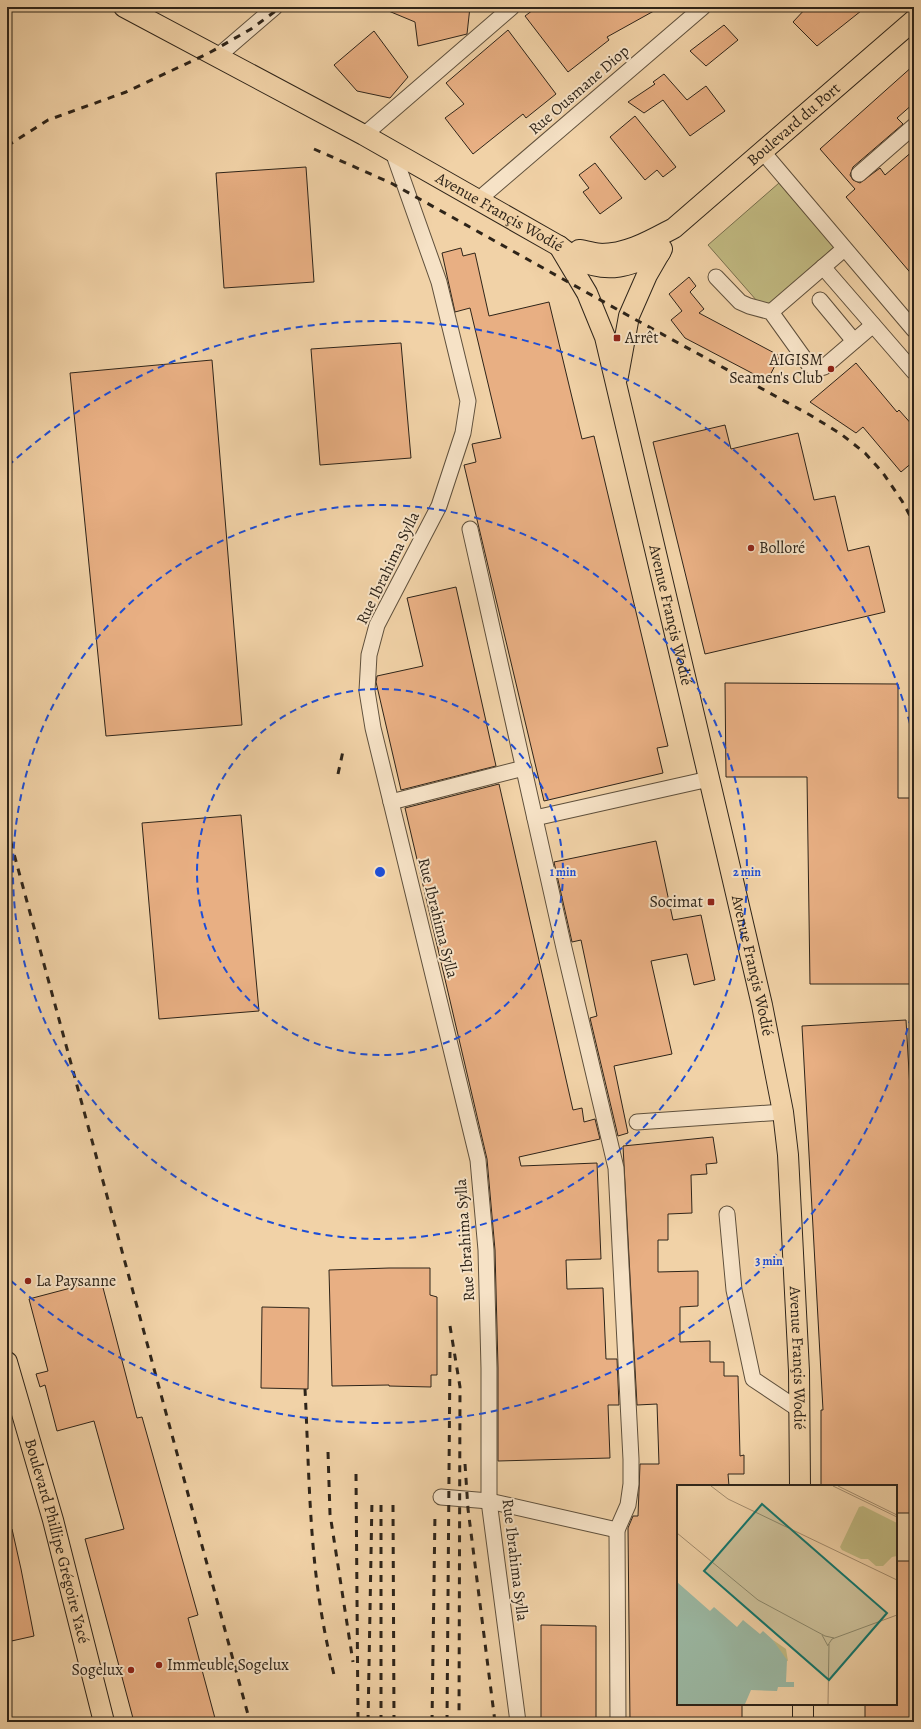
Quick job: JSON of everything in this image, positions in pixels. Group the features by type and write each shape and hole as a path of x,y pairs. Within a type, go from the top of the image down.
{"main road":[{"name":"Avenue Françis Wodié","path":"124,7 364,135 559,246 587,293 598,317 605,337 617,386 762,1005 783,1112 788,1155 795,1276 799,1371 798,1409 800,1485"},
{"name":"Boulevard du Port","path":"559,246 600,254 619,252 636,247 674,228 914,20"},
{"name":"Boulevard du Port","path":"617,386 629,316 647,275 674,228"},
{"path":"559,246 580,260 608,268 630,265 660,253"},
{"name":"Boulevard Phillipe Grégoire Yacé","path":"7,1362 53,1520 104,1722"},
{"path":"803,1705 803,1722"}],"street":[{"path":"217,57 275,7"},
{"path":"364,135 512,7"},
{"name":"Rue Ousmane Diop","path":"478,200 702,7"},
{"path":"859,174 914,126"},
{"name":"Rue Ibrahima Sylla","path":"393,152 439,282 468,401 463,433 439,506 377,625 369,655 367,691 391,802 478,1160 486,1250 489,1368 489,1501 518,1722"},
{"path":"763,152 844,250 914,330"},
{"path":"771,312 844,250"},
{"path":"823,267 914,372"},
{"path":"716,277 740,302 771,312 809,365 817,369 824,367 873,325"},
{"path":"820,300 854,341"},
{"path":"470,529 564,948 616,1168 631,1484 628,1505 617,1530 618,1722"},
{"path":"391,802 524,768"},
{"path":"535,818 709,779"},
{"path":"637,1122 783,1112"},
{"path":"727,1214 734,1290 753,1379 798,1409"},
{"path":"441,1497 489,1501 617,1530"}],"shaded area":[{"path":"779,183 834,247 764,309 708,245"}],"building":[{"path":"379,7 470,7 467,34 418,46 415,22"},
{"path":"537,7 661,7 607,37 609,40 568,72 525,16"},
{"path":"807,7 866,7 817,46 793,22"},
{"path":"724,25 738,40 706,66 690,51"},
{"path":"508,30 556,94 526,118 523,114 473,154 445,118 464,104 446,83"},
{"path":"374,31 408,77 390,98 357,91 334,65"},
{"path":"914,65 914,103 897,118 903,124 853,167 850,175 853,180 860,183 880,168 885,175 914,150 914,277 846,197 855,189 820,149"},
{"path":"664,74 687,100 706,86 725,111 690,136 663,100 644,113 628,102 655,84 653,82"},
{"path":"635,116 676,167 663,177 657,170 645,180 610,137"},
{"path":"595,163 622,198 600,214 583,192 589,188 579,175"},
{"path":"306,167 314,282 224,288 216,173"},
{"path":"461,248 463,256 475,253 489,316 549,302 582,439 594,436 668,746 657,748 663,773 544,801 464,465 476,462 472,444 501,438 470,308 455,312 442,253"},
{"path":"689,277 696,286 690,292 704,309 699,313 780,356 767,381 685,338 671,320 682,311 669,294"},
{"path":"401,343 411,458 320,465 311,349"},
{"path":"212,360 242,725 106,736 70,373"},
{"path":"856,363 897,412 899,410 914,427 914,461 901,472 863,427 856,433 810,402"},
{"path":"725,425 731,449 798,433 814,500 835,496 848,551 869,546 885,612 705,654 653,442"},
{"path":"456,587 496,766 401,790 376,682 377,676 423,666 407,598"},
{"path":"725,683 898,684 898,798 914,798 914,984 810,984 807,777 726,777"},
{"path":"499,784 573,1110 582,1108 584,1122 595,1119 600,1139 519,1157 521,1166 597,1163 601,1259 566,1260 567,1289 603,1288 606,1359 617,1359 619,1405 608,1405 610,1458 498,1461 498,1368 495,1250 487,1159 405,808"},
{"path":"241,815 259,1011 159,1019 142,823"},
{"path":"656,841 673,920 701,915 715,980 694,985 687,954 651,961 672,1054 614,1066 628,1133 618,1136 590,1018 597,1016 581,940 572,942 554,862"},
{"path":"906,1020 914,1158 914,1513 897,1513 897,1485 821,1485 821,1410 823,1410 802,1026"},
{"path":"713,1137 717,1163 706,1164 707,1174 691,1175 692,1213 668,1214 668,1240 658,1240 658,1272 698,1271 698,1306 680,1307 680,1342 710,1341 710,1362 724,1362 724,1376 738,1376 740,1456 744,1455 744,1474 728,1474 729,1485 677,1485 677,1705 742,1705 742,1722 630,1722 628,1528 633,1516 638,1516 640,1464 659,1464 657,1404 637,1405 623,1146"},
{"path":"430,1268 430,1295 437,1297 437,1375 431,1375 431,1387 389,1385 332,1386 329,1270"},
{"path":"101,1280 137,1418 142,1417 198,1615 188,1618 216,1722 134,1722 85,1539 124,1529 94,1421 57,1431 45,1385 40,1387 36,1374 48,1371 29,1299"},
{"path":"262,1307 309,1308 308,1389 261,1388"},
{"path":"7,1529 12,1529 34,1636 7,1642"},
{"path":"897,1561 914,1561 914,1722 865,1722 865,1705 897,1705"},
{"path":"541,1625 596,1626 596,1722 541,1722"}],"railway":[{"path":"7,146 48,120 126,92 209,53 251,29 281,7"},
{"path":"314,149 391,183 810,415 841,434 865,453 883,473 902,501 914,523"},
{"path":"338,774 343,751"},
{"path":"7,828 250,1722"},
{"path":"450,1326 460,1387 459,1722"},
{"path":"447,1722 450,1352"},
{"path":"305,1389 312,1535 318,1593 334,1675"},
{"path":"328,1452 330,1514 353,1662"},
{"path":"465,1464 468,1509 495,1722"},
{"path":"356,1474 358,1722"},
{"path":"381,1498 381,1722"},
{"path":"368,1722 372,1499"},
{"path":"393,1505 394,1722"},
{"path":"432,1722 435,1513"}],"place":[{"name":"Arrêt","path":"617,338"},
{"name":"AIGISM Seamen's Club","path":"831,369"},
{"name":"Bolloré","path":"751,548"},
{"name":"Socimat","path":"711,902"},
{"name":"La Paysanne","path":"28,1281"},
{"name":"Immeuble Sogelux","path":"159,1665"},
{"name":"Sogelux","path":"131,1670"}]}
